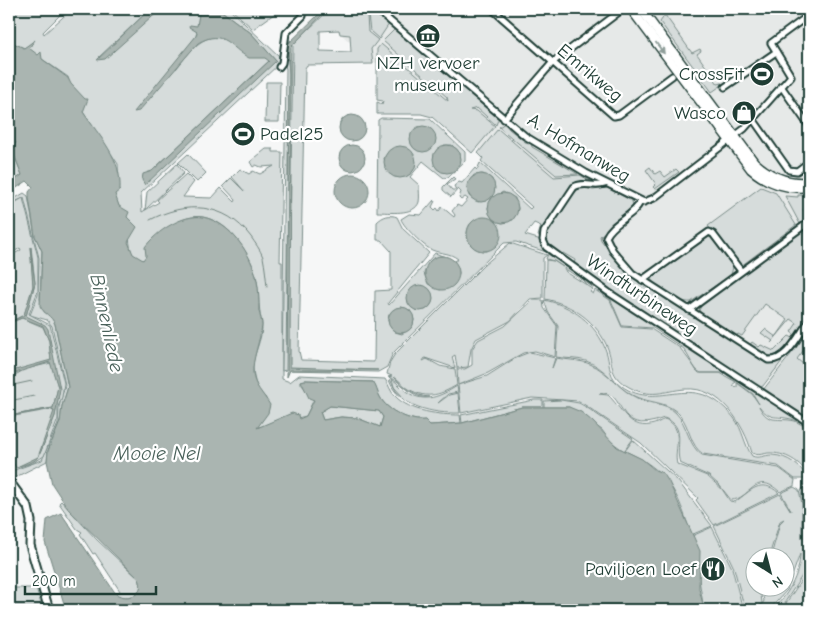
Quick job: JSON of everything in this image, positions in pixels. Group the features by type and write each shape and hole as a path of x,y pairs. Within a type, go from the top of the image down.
{"main road":[{"path":"631,9 732,138 754,162 766,172 787,181 809,182"},
{"path":"641,9 732,138 746,163 762,177 785,187 809,188"}],"street":[{"path":"279,66 282,62 286,33 303,16 304,9"},
{"name":"A. Hofmanweg","path":"376,9 504,119 540,146 605,184 641,202 654,198 732,138 753,119 782,86"},
{"name":"Emrikweg","path":"492,9 614,116 619,115 672,76"},
{"path":"504,119 553,62 623,9"},
{"path":"809,15 771,42 791,76 782,86 809,126"},
{"path":"725,86 776,52"},
{"path":"753,119 789,170 793,171 809,162"},
{"name":"Windturbineweg","path":"605,184 595,187 580,184 574,187 544,232 543,240 546,247 622,301 809,423"},
{"path":"641,202 606,237 608,245 620,261 642,280 758,355 770,360 784,355 808,323"},
{"path":"689,310 809,222"},
{"path":"642,280 709,232 713,234 741,271"},
{"path":"9,481 22,498 30,513 30,545 49,610"}],"shaded area":[{"path":"9,9 66,9 43,32 44,34 72,9 150,9 99,57 102,59 136,28 161,9 197,9 199,11 198,26 194,29 197,32 196,36 176,69 195,47 206,39 213,37 220,37 270,60 155,168 276,61 251,33 219,9 229,9 279,56 279,64 141,193 142,212 159,202 157,200 186,174 194,182 183,197 212,198 221,188 235,202 236,200 223,186 231,178 245,192 232,177 240,169 249,174 253,171 260,174 274,166 261,167 256,165 253,167 250,162 266,149 273,149 273,152 282,152 280,262 282,262 282,379 290,382 299,375 385,379 393,394 409,406 426,412 460,415 461,423 430,425 425,420 406,417 394,411 383,402 373,382 305,380 301,381 301,384 314,399 306,416 254,428 266,398 258,388 253,372 253,363 261,336 262,323 256,275 246,252 238,240 218,223 207,218 195,217 182,220 163,232 144,260 134,258 130,247 128,226 114,192 119,190 118,164 83,112 85,99 71,88 68,77 32,52 29,48 32,44 24,48 9,41"},
{"path":"231,9 281,9 253,29"},
{"path":"318,9 809,9 809,369 789,355 771,378 626,295 565,206 558,216 378,63 373,63 322,17 322,11"},
{"path":"323,9 358,9 367,16 368,32 378,40 371,49 373,64 307,65 305,68 299,351 301,360 374,362 375,291 391,290 391,251 381,240 377,240 377,222 382,218 387,216 397,217 403,229 429,253 388,303 389,305 435,253 443,256 431,260 424,273 428,284 440,290 454,285 459,273 457,266 452,260 458,259 428,248 419,241 401,219 409,214 421,215 434,200 432,207 435,210 437,208 439,211 442,207 454,217 455,215 452,211 457,205 461,207 468,199 465,197 461,200 459,198 461,192 458,189 451,197 443,190 443,187 453,177 455,179 447,184 452,190 456,190 454,186 459,182 462,183 475,168 477,170 480,163 530,209 532,207 481,161 483,158 478,153 498,129 554,177 580,175 596,184 581,182 574,184 541,237 538,236 541,226 534,223 525,235 541,240 549,253 516,242 504,243 393,353 387,367 378,372 288,370 293,44 326,13","holes":["339,30 340,34 350,35 351,52 320,51 320,31","483,174 492,179 494,190 489,199 478,202 469,196 467,185 474,175","503,192 515,198 518,209 513,220 502,223 492,218 488,208 491,199","481,218 494,221 500,233 498,241 487,251 481,251 472,247 468,239 470,224","421,286 430,290 432,296 432,302 425,310 409,304 408,299 411,290","401,307 410,310 414,320 412,327 402,334 395,332 388,321 390,314"]},
{"path":"361,9 371,9 389,24 379,39 370,31 368,15"},
{"path":"665,15 692,53 700,49 701,51 697,54 718,84 722,83 722,85 712,92 660,22"},
{"path":"395,29 499,117 496,125 477,108 470,110 477,111 495,126 472,153 432,117 421,114 377,114 377,102 382,104 383,101 377,100 377,49 381,44 448,101 447,97 383,41"},
{"path":"291,40 287,49 289,74 286,370 282,371 286,69 284,61 286,44"},
{"path":"266,82 280,82 279,122 265,122"},
{"path":"381,118 430,119 465,152 465,161 448,177 444,178 423,161 410,177 419,185 419,202 416,206 401,212 377,212 378,120","holes":["444,145 452,145 460,153 460,163 455,170 445,172 435,165 434,155","404,147 414,155 415,166 407,176 395,177 386,170 384,158 389,151"]},
{"path":"505,123 509,129 528,144 531,143 532,147 578,174 556,175 499,127"},
{"path":"9,133 16,143 11,147 22,175 9,184"},
{"path":"188,154 206,173 197,182 178,163"},
{"path":"177,164 184,173 145,210 147,192"},
{"path":"650,167 655,174 660,171 665,177 676,169 679,172 655,189 653,187 656,184 646,170"},
{"path":"582,187 593,190 607,188 632,201 633,206 630,211 600,236 601,240 620,264 633,277 763,361 771,363 786,356 763,386 759,388 604,286 574,264 575,260 563,253 561,255 549,246 546,238 550,227 567,202"},
{"path":"761,187 776,193 796,225 741,266 737,264 708,226"},
{"path":"24,193 28,196 35,236 42,251 40,299 44,312 51,316 55,324 68,387 62,406 60,422 48,450 47,461 10,480 9,472 42,460 58,424 59,407 65,385 52,326 47,320 30,315 38,295 39,258 24,198 9,204 9,202"},
{"path":"798,195 809,196 809,207 803,209 808,219 800,224 785,196 798,197"},
{"path":"23,198 38,257 38,291 29,314 50,325 64,383 58,407 58,419 44,456 33,463 16,468 9,454 9,417 53,409 54,416 40,453 55,416 59,392 47,328 26,316 35,283 31,247 33,286 24,315 9,322 9,257 21,250 20,248 9,255 9,206"},
{"path":"802,231 809,241 809,316 795,335 791,332 797,323 791,319 776,337 788,320 765,304 742,336 738,334 735,337 702,315 699,310 703,303"},
{"path":"707,236 712,238 733,267 731,275 691,302 675,298 654,283 651,279 654,274"},
{"path":"510,243 547,255 543,258 543,298 530,299 510,321 476,339 471,349 468,367 457,368 455,355 452,357 455,368 425,358 423,361 427,359 440,366 455,369 457,385 450,389 438,394 425,395 406,387 414,393 429,397 423,397 418,396 388,377 392,376 387,374 390,362 395,354 484,265"},
{"path":"548,254 595,286 594,288 564,268 566,272 593,289 590,292 593,294 595,290 610,300 622,327 651,329 680,348 694,366 684,349 653,328 622,326 611,300 596,287 809,426 809,428 800,423 793,420 770,416 759,406 762,412 770,418 795,421 809,429 809,476 802,466 786,456 774,453 758,455 752,453 737,420 729,409 710,394 698,390 685,389 644,393 629,387 618,379 613,371 604,339 591,323 565,305 545,299 546,260 554,261 546,259","holes":["720,373 724,373 753,394 759,404 752,394 737,383 737,387 732,385 736,382"]},
{"path":"533,300 543,300 544,308 557,326 555,357 535,351 523,353 488,373 458,385 457,369 465,369 472,365 472,349 478,340 505,326"},
{"path":"544,300 564,306 590,324 602,341 611,372 617,382 632,392 646,395 689,392 703,395 718,402 734,418 752,456 772,455 784,457 798,466 809,479 795,479 778,466 703,454 695,446 683,420 675,410 663,404 632,395 593,364 583,360 556,357 558,326 548,312"},
{"path":"22,318 43,327 49,341 51,361 30,368 51,363 58,387 53,408 9,416 9,375 17,374 27,368 9,372 9,323"},
{"path":"807,328 794,347 786,356"},
{"path":"765,329 776,337 773,341 761,333"},
{"path":"809,331 809,343 797,359 809,369 809,420 763,390"},
{"path":"789,336 793,338 783,350 774,356 763,354 749,346 752,342 759,347 761,345 774,351"},
{"path":"530,352 555,358 552,368 556,358 590,364 602,371 631,395 667,407 676,413 697,451 702,455 779,468 795,480 794,486 780,492 771,486 759,484 743,496 756,487 761,486 773,488 779,493 714,525 696,500 698,498 641,443 579,401 532,398 461,413 458,385 487,376 517,357","holes":["599,394 608,394 614,397 627,417 608,395","664,418 671,422 676,426 678,432 680,463 709,476 720,486 731,500 743,496 735,502 730,501 722,489 707,476 677,464 677,433 671,423 665,419 650,425 643,425 636,424 629,419 636,422 648,423"]},
{"path":"392,379 407,392 420,398 433,397 457,386 458,392 448,394 438,403 449,395 458,393 460,413 428,410 409,403 400,397 394,389 389,380 394,387"},
{"path":"534,400 543,400 543,407 522,407 462,423 461,415"},
{"path":"561,400 579,403 633,439 624,451 609,440 602,430 569,407 544,407 544,401"},
{"path":"330,406 379,411 383,417 380,427 357,418 341,417 323,420 320,412"},
{"path":"633,440 678,481 712,526 691,535 681,506 669,484 652,466 625,451"},
{"path":"809,480 809,565 796,585 800,554 796,565 796,546 774,546 780,523 784,519 780,521 772,546 746,546 746,596 761,596 762,603 757,610 745,610 734,568 714,526 780,494 791,511 781,493 794,487 799,490 802,504 802,539 803,504 801,491"},
{"path":"61,501 97,540 139,579 140,589 138,593 130,597 116,594 120,591 80,534 82,532 77,529 59,503"},
{"path":"712,527 732,568 743,610 700,610 703,604 692,536"},
{"path":"809,569 809,610 792,610 786,603 791,596 796,596 796,588"},
{"path":"9,588 36,588 43,610 9,610"},
{"path":"763,596 782,596 769,610 759,610 764,601"},
{"path":"784,596 789,596 785,602 789,610 771,610 777,605"}],"water":[{"path":"150,9 161,9 105,59 97,60"},
{"path":"195,9 219,9 251,33 276,61 145,185 142,180 143,174 152,171 269,61 265,58 249,58 221,39 207,39 198,43 139,111 134,112 196,36 197,32 189,27 190,25 197,26 199,14"},
{"path":"316,9 326,11 291,47 290,367 378,370 290,370 287,377 288,44 319,14"},
{"name":"Mooie Nel","path":"35,40 29,48 38,55 41,52 42,59 68,78 85,99 88,99 83,112 114,158 120,179 120,190 115,194 119,206 129,212 127,217 137,227 128,242 133,254 143,260 146,256 145,247 156,235 179,221 195,217 213,220 223,226 239,241 245,250 257,281 262,324 253,373 257,386 270,405 268,413 257,428 292,413 298,415 299,419 306,416 314,400 309,398 301,381 305,380 373,382 383,402 388,407 406,417 425,420 430,425 462,423 522,407 569,407 581,412 592,421 617,447 642,459 655,470 663,473 669,482 700,551 699,589 703,604 700,610 66,610 45,542 47,520 61,513 116,594 130,597 138,593 141,585 139,579 69,510 52,484 47,461 48,451 60,422 62,406 68,387 55,324 40,306 42,251 35,236 29,198 29,192 33,187 27,181 9,193 9,184 22,175 11,147 16,143 9,133 9,41 24,48","holes":["330,406 379,411 383,417 380,427 357,418 341,417 323,420 320,412"]},
{"path":"352,115 361,119 365,128 361,137 352,141 343,137 339,128 343,119"},
{"path":"423,126 432,130 436,139 432,148 423,152 414,148 410,139 414,130"},
{"path":"352,145 361,149 365,158 361,167 352,171 343,167 339,158 343,149"},
{"path":"447,145 457,149 461,159 457,169 447,173 437,169 433,159 437,149"},
{"path":"400,146 406,147 411,151 415,156 415,168 411,173 406,177 400,178 394,177 389,173 385,168 384,162 385,156 389,151 394,147"},
{"path":"352,174 359,175 364,179 368,184 368,198 364,203 359,207 352,208 345,207 340,203 336,198 335,191 336,184 340,179 345,175"},
{"path":"481,174 491,178 495,188 491,198 481,202 471,198 467,188 471,178"},
{"path":"503,193 514,197 518,208 514,219 503,223 492,219 488,208 492,197"},
{"path":"484,217 496,222 501,234 496,246 484,251 472,246 467,234 472,222"},
{"path":"30,247 35,283 26,316 45,325 48,329 60,389 55,416 38,457 54,411 49,409 9,416 53,408 58,387 50,362 9,375 9,372 51,360 49,341 43,326 22,318 9,323 24,315 33,286"},
{"path":"442,256 449,257 454,261 458,266 458,280 454,285 449,289 442,290 435,289 430,285 426,280 425,273 426,266 430,261 435,257"},
{"path":"420,285 429,289 433,298 429,307 420,311 411,307 407,298 411,289"},
{"path":"401,307 410,311 414,320 410,329 401,333 392,329 388,320 392,311"},
{"path":"38,457 33,462 19,466"}],"waterway":[{"path":"150,220 163,214 190,208 204,208 217,211 229,217 241,225 260,251 264,261 267,287"},
{"path":"9,283 15,280"},
{"path":"9,386 32,381"},
{"path":"9,401 34,396"}],"place":[{"name":"NZH vervoer museum","path":"428,36"},
{"name":"CrossFit","path":"762,74"},
{"name":"Wasco","path":"744,113"},
{"name":"Padel25","path":"243,134"},
{"name":"Paviljoen Loef","path":"713,569"}],"water label":[{"name":"Binnenliede","path":"107,323"}]}
